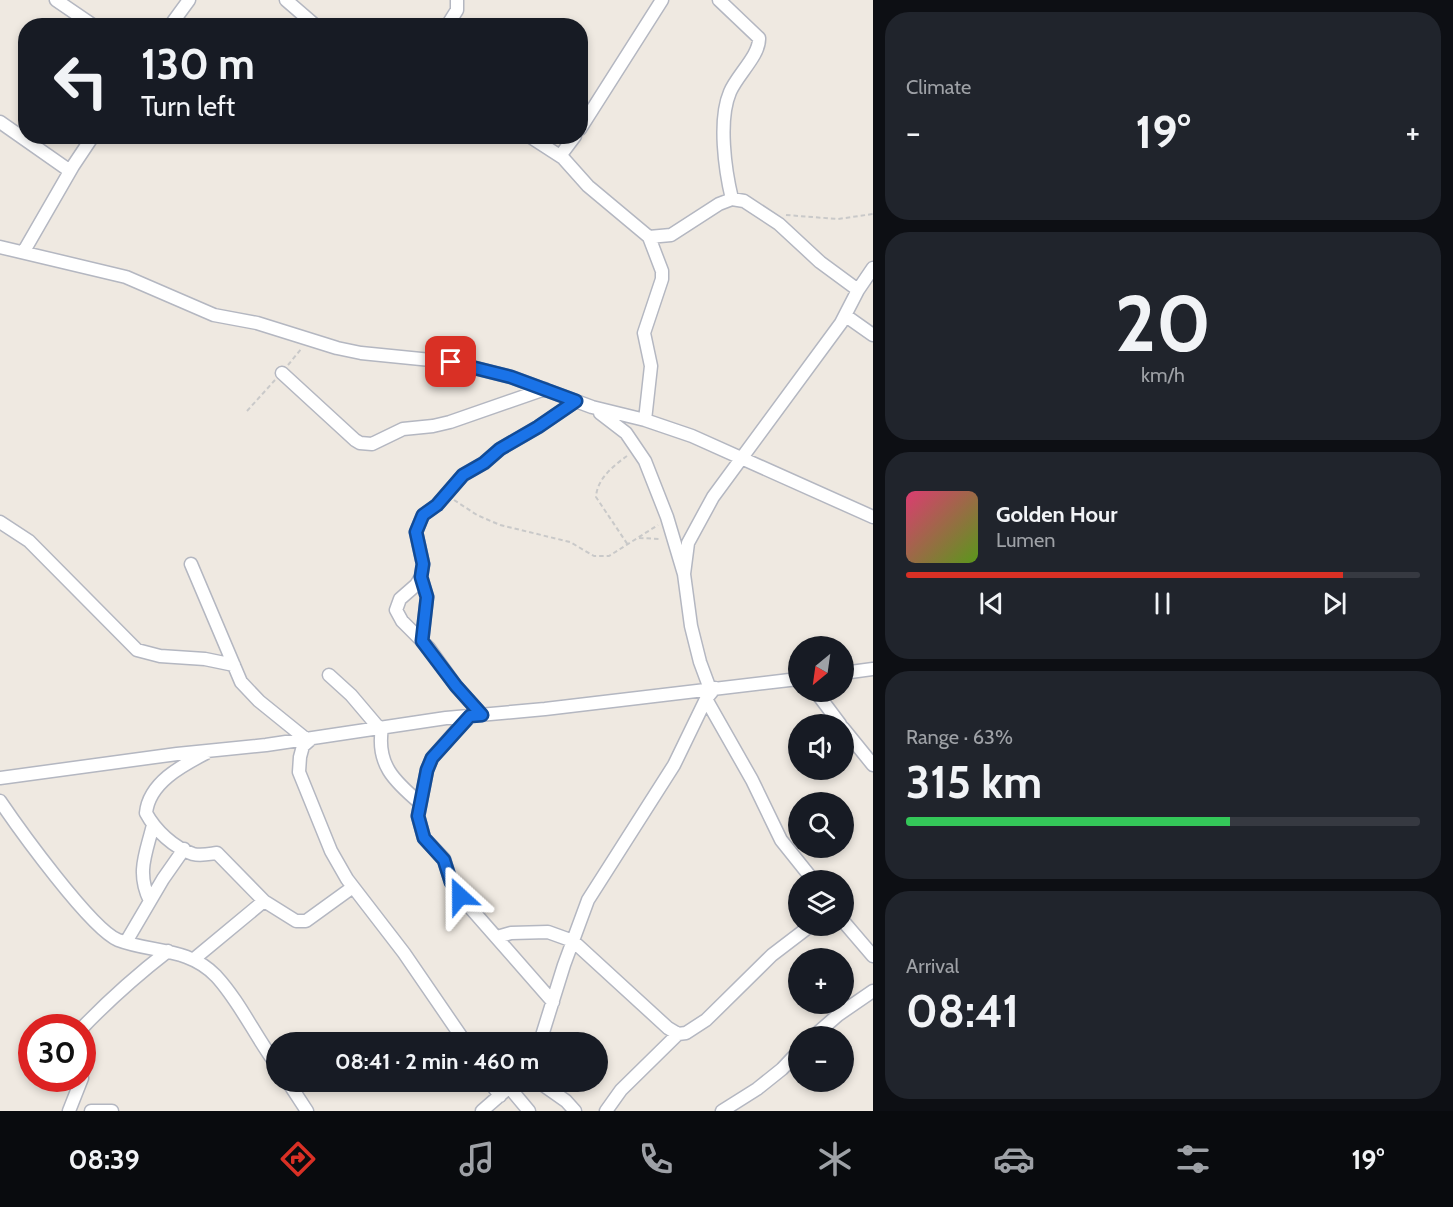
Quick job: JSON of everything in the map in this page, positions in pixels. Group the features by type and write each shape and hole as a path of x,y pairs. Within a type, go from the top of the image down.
{"street":[{"path":"56,0 82,18"},
{"path":"176,18 189,0"},
{"path":"286,0 307,18"},
{"path":"452,18 457,9 457,0"},
{"path":"588,116 662,0"},
{"path":"719,0 759,38 759,45 736,79 729,94 726,109 724,154 732,199"},
{"path":"0,122 18,135"},
{"path":"31,144 70,171"},
{"path":"24,251 88,144"},
{"path":"541,144 560,156 588,186 649,237 662,271 662,279 644,333 651,366 645,420"},
{"path":"560,156 569,144"},
{"path":"649,237 671,235 719,204 732,199 744,201 779,224 820,262 858,290"},
{"path":"0,247 126,277 214,315 268,326 337,348 361,353 460,363 511,377 592,407 645,420 692,436 873,518"},
{"path":"684,574 688,543 714,497 846,316 858,290 873,268"},
{"path":"846,316 873,335"},
{"path":"282,373 355,440 366,445 403,429 450,422 545,389"},
{"path":"476,715 422,641 402,621 396,610 400,599 416,585 421,577 423,564 416,532 418,523 423,515 446,495 463,475 576,401"},
{"path":"592,407 626,433 645,461 668,519 684,574 691,626 710,692 781,840 805,870"},
{"path":"852,508 873,527"},
{"path":"0,522 16,530 29,541 137,650 160,656 205,659 234,665"},
{"path":"191,564 246,690 308,739"},
{"path":"421,577 427,597 422,641"},
{"path":"854,672 873,669"},
{"path":"329,675 381,728 379,744 386,769 398,785 420,803"},
{"path":"0,778 476,715 710,692 788,680"},
{"path":"543,1032 588,900 674,765 710,692"},
{"path":"476,715 432,758 427,770 418,816 424,838 444,860 451,882 460,896 553,1002"},
{"path":"308,739 303,746 299,772 331,851 353,887 404,952 458,1032"},
{"path":"854,742 873,765"},
{"path":"212,750 190,761 155,788 147,802 146,813 153,825 168,838 195,855 217,853 264,901 296,921 306,921 353,887"},
{"path":"0,801 99,926 117,940 194,959 216,976 266,1049"},
{"path":"150,900 143,887 142,874 153,825"},
{"path":"126,942 150,900 184,849"},
{"path":"194,959 264,901"},
{"path":"497,937 511,933 548,932 573,941 668,1028 678,1034"},
{"path":"854,934 873,956"},
{"path":"606,1111 621,1090 678,1034 686,1033 706,1020 772,955 797,936"},
{"path":"96,1014 153,961 168,951"},
{"path":"825,1026 873,991"},
{"path":"722,1111 782,1070 788,1063"},
{"path":"69,1111 76,1092"},
{"path":"295,1092 307,1111"},
{"path":"497,1092 500,1096"},
{"path":"482,1111 504,1092"},
{"path":"517,1092 529,1111"},
{"path":"553,1092 575,1111"},
{"path":"91,1111 112,1111"}],"path":[{"path":"786,215 838,219 873,214"},
{"path":"628,545 599,504 596,491 615,465 638,450"},
{"path":"446,495 477,515 500,525 570,542 594,556 609,556 668,519"},
{"path":"639,538 649,537 675,543"}],"route":[{"path":"451,362 479,367 576,401 463,475 437,505 423,515 418,523 416,532 423,564 421,577 427,597 422,641 456,686 482,715 470,716 432,758 427,770 418,816 424,838 444,860 448,876 460,896"}]}
